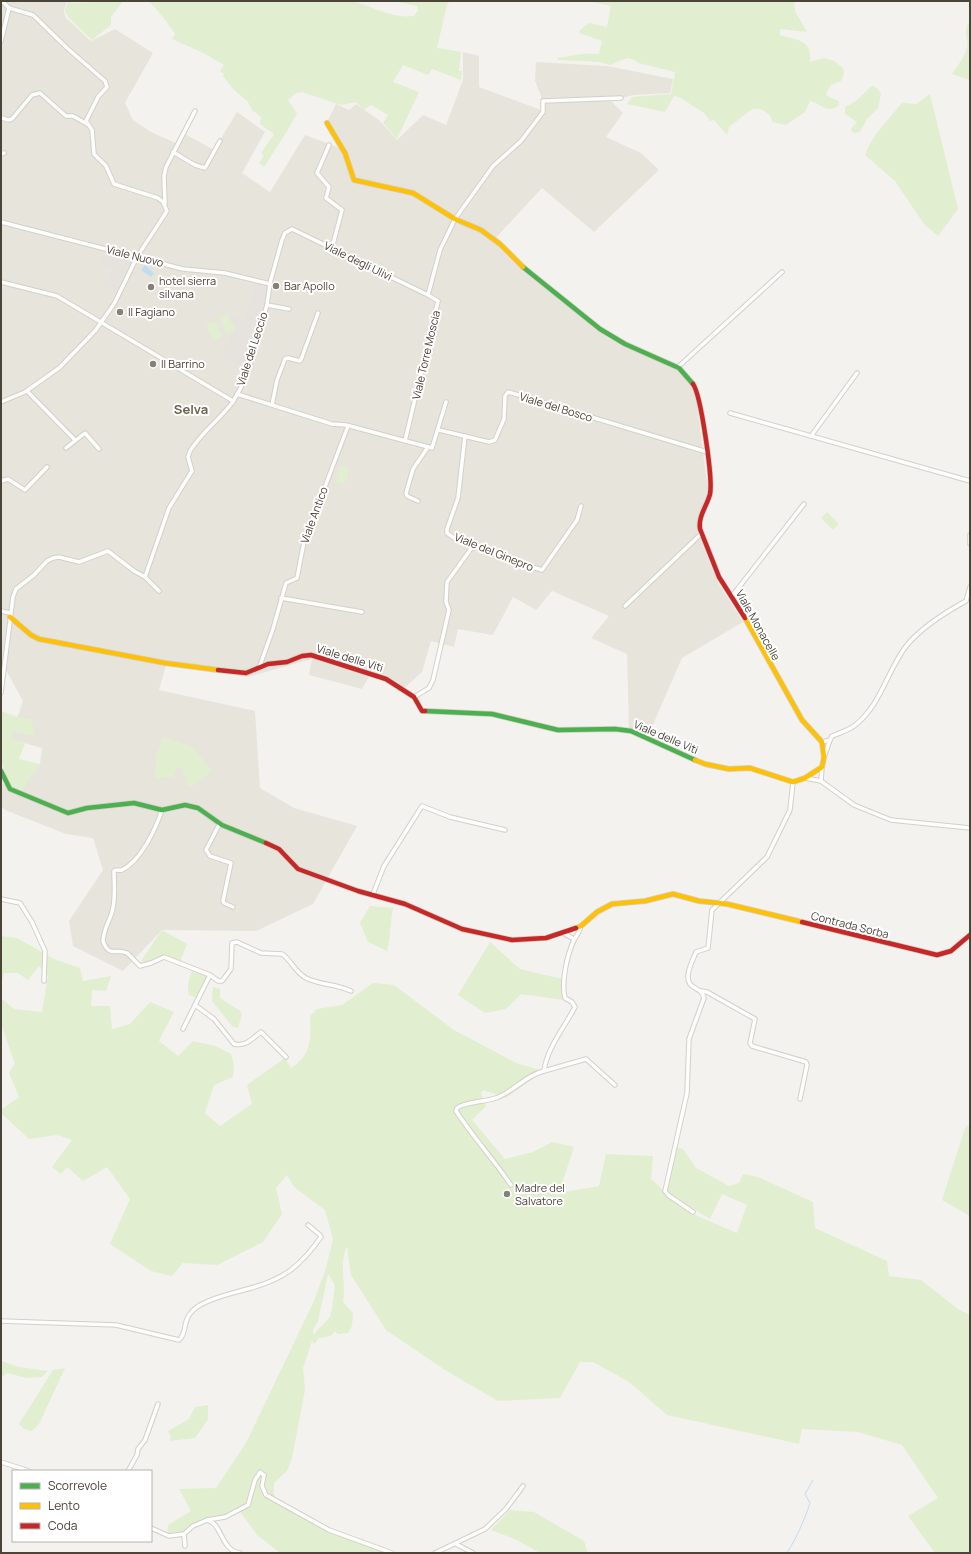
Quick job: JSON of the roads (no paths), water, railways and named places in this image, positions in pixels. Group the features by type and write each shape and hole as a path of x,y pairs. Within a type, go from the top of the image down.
{"street":[{"path":"2,1 9,8 33,14 67,48 105,80 107,87 98,97 86,118 87,124"},
{"path":"1,41 9,8"},
{"path":"2,118 8,120 12,119 32,95 40,93 66,116 73,116 87,124 92,130 94,154 106,166 114,184 158,198 165,205"},
{"name":"Viale Torre Moscia","path":"405,441 438,301 428,295 440,250 455,219 493,166 521,141 543,112 543,101 621,98"},
{"path":"1,402 27,391 59,368 101,323 114,304 137,257 167,211 165,205 164,176 173,152 194,111"},
{"path":"326,123 345,153 354,180 413,193 455,219 489,235 514,260 614,338 678,367 782,272"},
{"path":"173,152 195,165 205,168 220,141"},
{"path":"329,145 316,173 330,187 326,198 342,210 332,248"},
{"name":"Viale Nuovo","path":"1,222 183,269 225,273 270,284"},
{"name":"Viale degli Ulivi","path":"288,230 292,229 428,295"},
{"name":"Viale del Leccio","path":"145,577 169,508 192,471 188,457 190,451 233,401 245,375 267,305 270,284 282,240 288,230"},
{"path":"1,282 57,296 233,401"},
{"name":"Viale del Leccio","path":"267,305 289,309"},
{"path":"272,405 277,380 285,359 288,358 300,361 318,313"},
{"name":"Viale Monacelle","path":"678,367 685,373 695,387 701,409 710,488 707,504 699,522 702,534 719,577 732,596 802,720 822,742"},
{"path":"812,436 857,373"},
{"path":"27,391 75,440"},
{"name":"Viale del Bosco","path":"438,430 489,442 495,440 504,419 505,396 508,392 707,452"},
{"path":"237,394 332,424 348,426 428,447 433,447 446,402"},
{"path":"730,412 970,481"},
{"name":"Viale Antico","path":"259,668 274,629 286,583 297,578 304,542 348,426"},
{"path":"66,448 85,433 99,449"},
{"name":"Viale del Ginepro","path":"465,436 461,484 454,514 447,533 473,546 542,570 577,520 581,506"},
{"path":"418,501 407,496 406,493 413,469 428,447"},
{"path":"1,481 8,479 25,490 48,467"},
{"path":"732,596 804,504"},
{"path":"625,606 702,534"},
{"path":"970,535 970,544"},
{"path":"414,697 430,688 449,610 446,602 448,582 473,546"},
{"path":"1,692 8,626 16,589 34,576 47,561 59,557 79,562 101,552 108,551 134,571 145,577 159,591"},
{"path":"821,781 824,757 832,736 846,730 861,719 877,699 906,646 948,612 966,600 970,587"},
{"path":"281,598 362,612"},
{"path":"1,611 10,615"},
{"name":"Viale delle Viti","path":"10,615 31,635 39,639 165,663 246,673 259,668 311,655 386,679 414,697 420,709 426,712 492,714 558,730 631,731 705,764 729,769 750,768 793,782"},
{"path":"824,757 822,742 830,740"},
{"path":"800,1099 807,1065 806,1062 752,1046 750,1043 755,1019 707,992 701,991 691,984 688,975 696,952 708,948 712,910 767,857 790,810 793,782 806,778 822,767"},
{"path":"1,771 5,782 10,789 68,813 87,808 134,802 162,810 156,827 145,848 124,869 114,871 114,904 112,914 107,922 103,941 108,950 113,953 124,952 140,966 164,958 210,976 218,981 222,981 231,969 232,943 237,942 261,953 282,954 296,970 307,978 340,986 350,991"},
{"path":"806,778 821,781 854,805 891,820 970,828"},
{"name":"Contrada Sorba","path":"162,810 185,806 206,812 220,823 279,849 298,869 358,891 405,904 462,929 512,940 546,938 581,926 597,912 612,904 636,903 673,894 699,901 720,902 937,954 949,952 956,948 970,934"},
{"path":"373,894 384,866 422,806 450,817 505,830"},
{"path":"220,823 206,850 210,856 231,863 223,901 224,903 233,907"},
{"path":"1,899 20,903 32,922 45,951 44,981"},
{"path":"544,1071 549,1051 556,1043 575,1007 572,1002 565,998 564,992 569,959 574,939 581,926"},
{"path":"563,933 574,939"},
{"path":"183,1029 210,976"},
{"path":"693,1212 668,1195 665,1191 687,1093 689,1039 704,998 701,991"},
{"path":"195,1005 214,1018 234,1044 239,1045 255,1039 261,1032 286,1057"},
{"path":"511,1185 492,1157 456,1111 457,1108 462,1105 496,1098 514,1088 532,1075 586,1059 615,1085"},
{"path":"1,1321 116,1325 179,1340 183,1336 184,1322 188,1314 199,1306 233,1292 274,1280 306,1258 321,1237 308,1226"},
{"path":"129,1470 137,1455 138,1449 145,1440 158,1404"},
{"path":"1,1462 26,1470"},
{"path":"152,1528 169,1536 184,1534 193,1526 208,1520 225,1517 248,1505 254,1480 260,1472 264,1475 262,1490 269,1496 329,1530 392,1553"},
{"path":"435,1553 485,1529 496,1520 523,1486"},
{"path":"208,1520 216,1527 229,1548 240,1553"},
{"path":"184,1534 185,1546"},
{"path":"456,1544 473,1553"}],"water":[{"path":"145,265 154,273 151,277 141,270"}],"waterway":[{"path":"787,1553 803,1523 808,1510 810,1503 805,1494 813,1480"}],"place":[{"name":"Bar Apollo","path":"276,286"},
{"name":"hotel sierra silvana","path":"151,287"},
{"name":"Il Fagiano","path":"120,312"},
{"name":"Il Barrino","path":"153,364"},
{"name":"Madre del Salvatore","path":"507,1194"}],"district":[{"name":"Selva","path":"191,409"}]}
